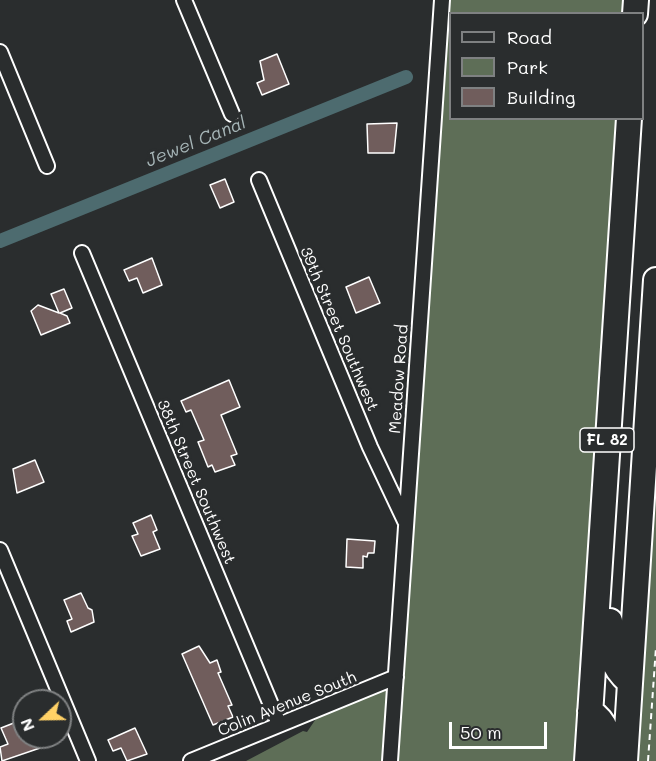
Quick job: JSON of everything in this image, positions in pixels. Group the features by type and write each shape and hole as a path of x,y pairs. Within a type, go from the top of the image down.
{"highway":[{"name":"FL 82","path":"587,761 629,120"},
{"name":"FL 82","path":"625,761 656,280"},
{"path":"608,420 620,453 611,579 610,645 614,667 630,683"},
{"path":"590,711 602,719 606,726 608,761"}],"street":[{"path":"184,0 232,114"},
{"name":"Meadow Road","path":"390,761 442,0"},
{"path":"0,52 47,166"},
{"name":"39th Street Southwest","path":"259,180 370,447 406,523"},
{"name":"38th Street Southwest","path":"82,253 279,724"},
{"path":"0,550 88,761"},
{"name":"Colin Avenue South","path":"191,761 396,677"}],"path":[{"path":"648,761 656,647"}],"green space":[{"path":"443,0 629,0 628,12 449,12 449,120 621,120 579,761 246,761 303,731 307,732 324,707 404,677"},
{"path":"656,385 656,761 633,761 639,657 644,656"}],"building":[{"path":"277,54 289,84 262,95 257,83 264,80 260,61"},
{"path":"397,123 394,153 368,153 367,124"},
{"path":"225,179 234,202 220,208 210,185"},
{"path":"152,258 162,285 143,293 137,278 129,281 124,270"},
{"path":"369,277 380,303 356,313 346,287"},
{"path":"64,289 72,308 60,313 67,316 70,323 41,335 31,311 38,305 59,313 51,294"},
{"path":"229,380 240,407 221,415 237,454 231,456 235,465 215,472 212,465 208,467 198,442 204,440 191,410 186,412 181,401"},
{"path":"35,460 44,482 17,493 13,469"},
{"path":"151,515 157,530 153,532 160,549 141,556 132,536 138,534 133,523"},
{"path":"347,539 375,541 374,553 368,553 367,557 363,556 363,568 346,567"},
{"path":"81,593 88,608 92,610 94,622 71,632 67,621 72,619 64,600"},
{"path":"199,646 210,663 217,660 221,672 218,673 232,705 228,706 233,717 213,725 182,654"},
{"path":"12,724 12,749 37,749 2,761 0,747 8,744 1,728"},
{"path":"135,728 147,754 127,761 121,748 113,751 108,740"}],"waterway":[{"name":"Jewel Canal","path":"0,241 406,77"}]}
